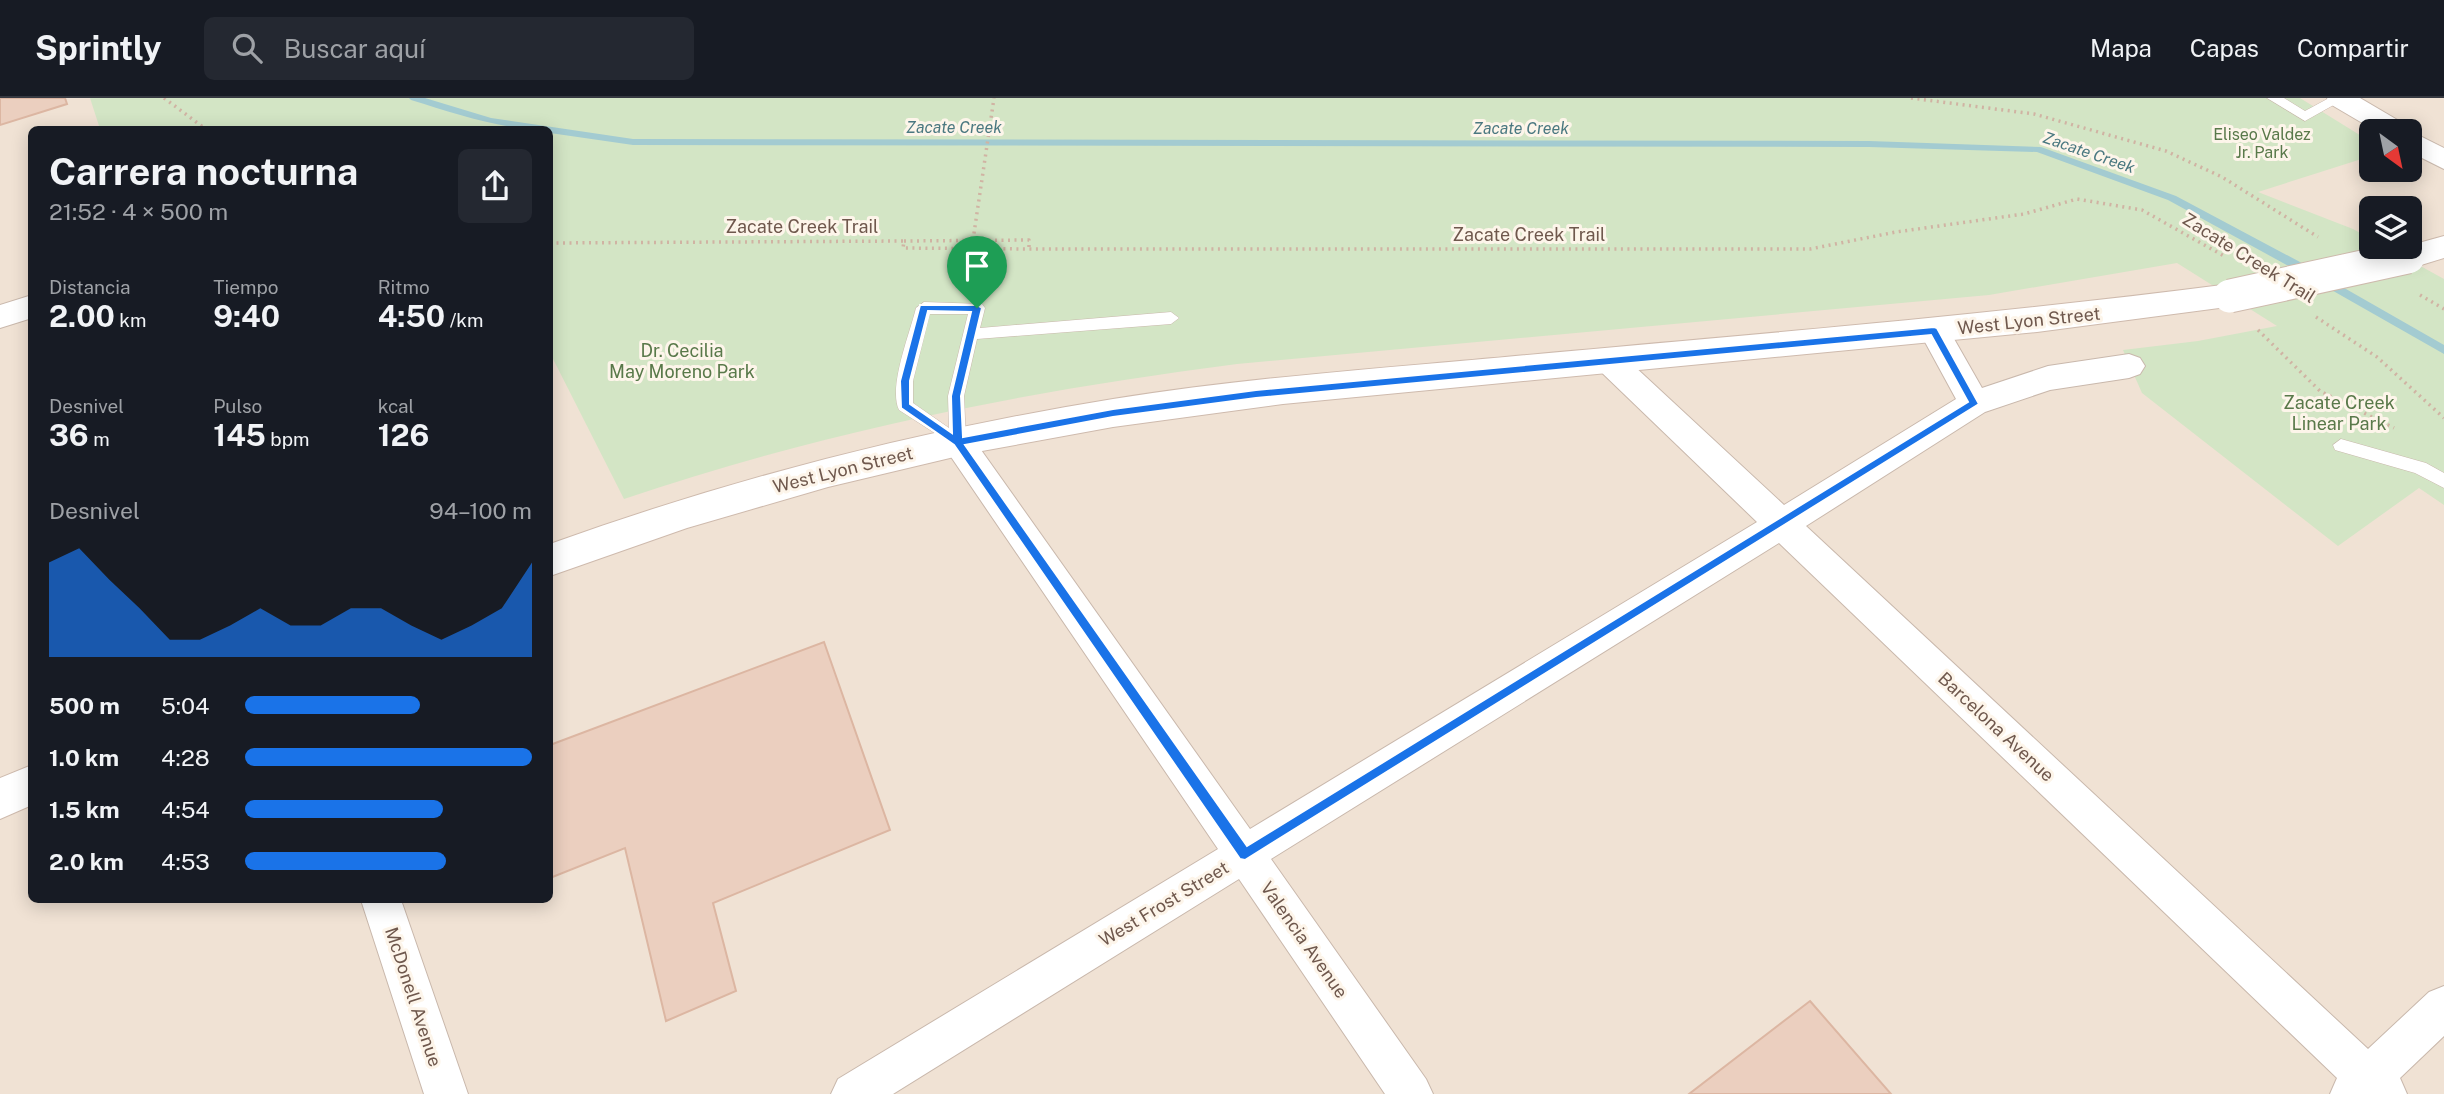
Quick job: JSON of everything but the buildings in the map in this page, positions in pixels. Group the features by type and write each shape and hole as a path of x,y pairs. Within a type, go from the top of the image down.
{"main road":[{"name":"West Lyon Street","path":"553,560 606,539 756,492 958,442 1113,413 1256,394 2089,316 2230,296 2444,247"},
{"path":"0,799 28,786"}],"street":[{"path":"2339,98 2375,119"},
{"path":"2422,147 2444,160"},
{"path":"0,317 28,307"},
{"path":"1934,331 1974,404"},
{"name":"Barcelona Avenue","path":"1608,360 2368,1089"},
{"name":"West Frost Street","path":"853,1094 1974,404 2048,378 2129,366"},
{"name":"Valencia Avenue","path":"958,442 1411,1094"},
{"name":"McDonell Avenue","path":"382,903 446,1094"},
{"path":"2368,1089 2444,1007"}],"lane":[{"path":"2274,98 2305,117 2339,98"},
{"path":"924,307 977,308 956,396 958,442 905,405 905,381 924,307"},
{"path":"972,334 1171,318"},
{"path":"2341,446 2420,467 2444,481"}],"path":[{"path":"164,98 202,126"},
{"path":"973,240 994,98"},
{"path":"1911,98 2034,114 2166,151 2222,177 2330,243"},
{"name":"Zacate Creek Trail","path":"553,243 904,241 904,248 1029,249 1810,249 1896,232 2025,214 2077,199 2142,210 2199,240 2229,260"},
{"path":"904,241 1029,240 1029,249"},
{"path":"2410,290 2444,309"},
{"name":"Zacate Creek Trail","path":"2313,316 2377,357 2444,418"},
{"path":"2254,326 2320,391 2400,431"}],"shaded area":[{"path":"0,98 2444,98 2444,1094 0,1094"}],"green space":[{"name":"Zacate Creek Linear Park","path":"90,98 2300,98 2359,135 2359,160 2258,192 2359,232 2359,259 2408,259 2444,279 2444,505 2419,488 2338,546 2142,393 2123,350 2198,341 2277,326 2177,263 1989,295 1237,364 1159,375 927,416 775,453 624,499 553,359 553,126 99,126"}],"waterway":[{"name":"Zacate Creek","path":"414,98 490,121 522,126"},
{"name":"Zacate Creek","path":"553,130 633,142 1869,144 2038,149 2172,198 2309,272"},
{"name":"Zacate Creek","path":"2325,281 2444,350"}],"route":[{"path":"977,308 924,307 905,381 905,405 958,442 1113,413 1256,394 1934,331 1974,404 1245,854 958,442 956,396 977,308"}],"park label":[{"name":"Eliseo Valdez Jr. Park","path":"2262,143"},
{"name":"Dr. Cecilia May Moreno Park","path":"682,361"}]}
